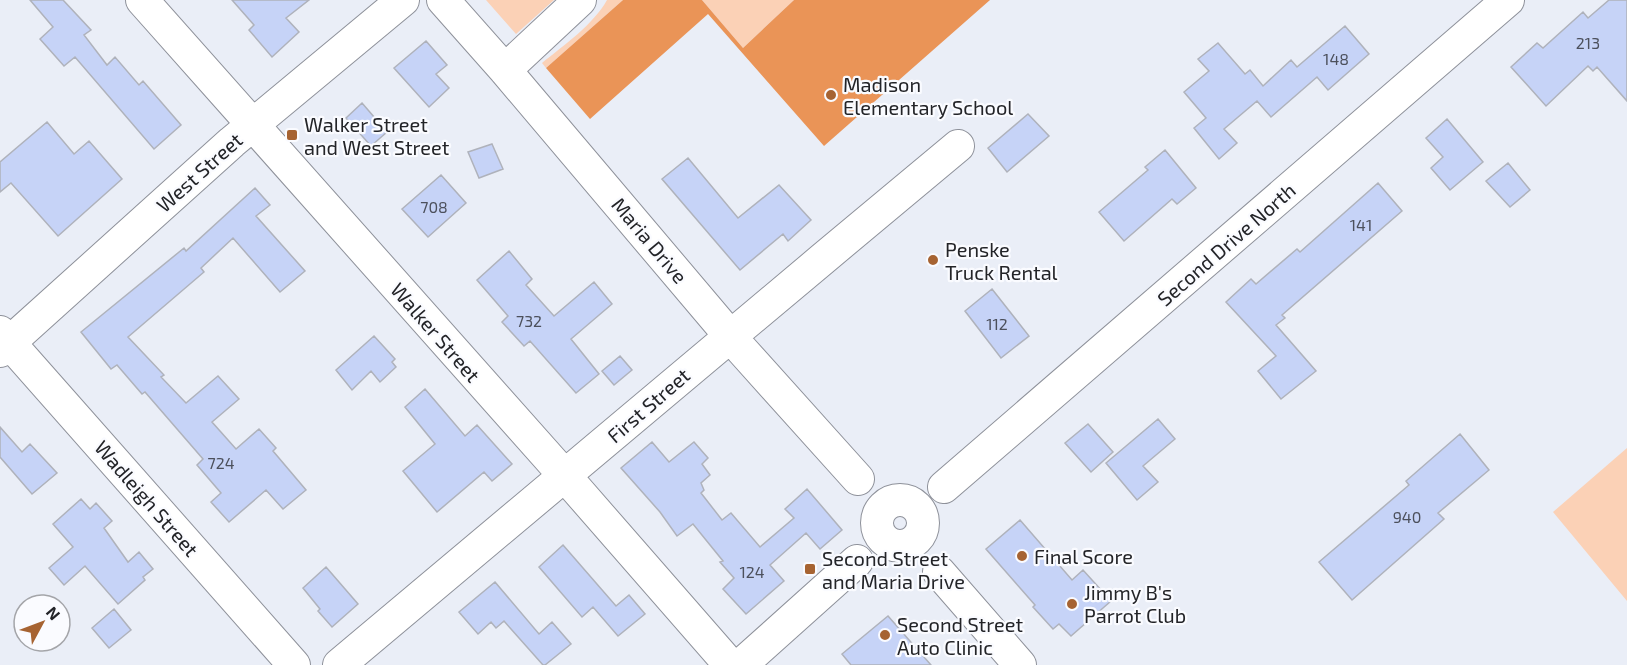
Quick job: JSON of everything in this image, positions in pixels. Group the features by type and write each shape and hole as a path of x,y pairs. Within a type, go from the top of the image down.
{"street":[{"name":"Walker Street","path":"142,0 730,665"},
{"name":"West Street","path":"3,342 253,124 403,0"},
{"name":"Maria Drive","path":"443,0 730,335 858,479 880,485 899,522"},
{"path":"505,70 580,0"},
{"name":"Second Drive North","path":"899,522 926,489 944,487 1508,0"},
{"name":"First Street","path":"339,665 958,146"},
{"name":"Wadleigh Street","path":"3,342 294,665"},
{"path":"741,665 857,561 864,539 899,522 924,566 939,572 1020,665"}],"shaded area":[{"path":"486,0 554,0 516,34"},
{"path":"607,0 623,0 546,68 542,63 586,26"},
{"name":"Madison Elementary School","path":"623,0 702,0 743,48 794,0 990,0 824,146 708,14 590,119 546,68"},
{"path":"702,0 794,0 743,48"},
{"path":"1627,448 1627,601 1553,512"}],"building":[{"path":"30,0 63,0 91,30 84,35 107,65 115,57 139,85 143,81 181,125 154,149 75,57 64,66 40,39 53,27"},
{"path":"232,0 309,0 286,18 299,32 272,57 249,30 254,25"},
{"path":"1609,0 1627,0 1627,101 1597,67 1593,71 1588,66 1546,106 1511,67 1537,43 1543,48 1583,12 1588,18"},
{"path":"1345,26 1369,54 1328,90 1317,77 1271,117 1257,101 1224,129 1237,143 1219,159 1194,128 1206,118 1184,92 1209,71 1198,59 1218,43 1245,74 1250,70 1263,86 1291,60 1297,67"},
{"path":"426,41 447,65 436,74 449,88 429,107 394,68"},
{"path":"362,103 387,132 371,146 346,118"},
{"path":"1028,114 1049,136 1007,172 988,148"},
{"path":"1447,119 1483,162 1450,190 1431,168 1443,157 1426,138"},
{"path":"47,122 74,154 89,141 122,179 58,236 11,183 0,192 0,162"},
{"path":"492,144 503,169 479,178 468,152"},
{"path":"1165,150 1196,188 1177,204 1172,199 1124,241 1099,212 1148,170 1145,167"},
{"path":"688,158 738,218 779,185 811,220 788,241 783,234 740,270 662,179"},
{"path":"1508,163 1530,190 1510,207 1486,181"},
{"path":"441,175 466,203 428,237 402,209"},
{"path":"1378,183 1402,211 1282,315 1285,318 1276,325 1316,371 1281,399 1258,371 1276,356 1226,302 1251,279 1256,284 1297,249 1300,252"},
{"path":"255,188 270,205 256,216 305,271 280,292 233,238 201,268 204,272 128,337 164,375 161,377 186,403 218,376 239,399 212,422 236,449 259,429 276,448 273,451 306,490 283,509 266,490 229,522 211,502 221,493 197,465 203,459 145,392 142,394 117,365 111,369 81,332 184,248 186,251"},
{"path":"509,251 532,279 526,285 554,316 594,282 612,304 571,339 599,374 576,393 530,341 524,346 502,322 508,316 477,280"},
{"path":"992,289 1029,336 1001,358 965,311"},
{"path":"374,336 395,359 392,362 396,367 380,382 371,371 352,390 336,370"},
{"path":"620,356 632,370 614,385 602,371"},
{"path":"425,389 465,436 477,425 512,464 492,481 484,472 437,512 403,471 435,444 405,407"},
{"path":"1158,419 1175,439 1143,466 1158,482 1137,500 1106,463"},
{"path":"1088,424 1113,452 1091,472 1065,443"},
{"path":"0,427 22,452 30,444 57,473 32,494 0,457"},
{"path":"1460,434 1489,470 1438,513 1444,519 1352,600 1319,562 1409,485 1406,481"},
{"path":"652,442 669,462 694,442 708,458 702,464 710,475 701,483 704,490 701,493 722,520 731,513 760,547 794,518 785,509 807,489 842,530 820,549 806,533 770,565 784,581 746,614 723,589 734,578 693,524 677,536 660,512 621,468"},
{"path":"81,499 90,509 96,503 112,521 104,528 128,562 139,552 153,569 143,577 145,580 118,604 85,566 64,585 49,568 73,547 53,524"},
{"path":"1020,520 1072,580 1083,570 1111,601 1071,636 1059,624 1053,629 986,549"},
{"path":"563,545 616,606 629,595 645,614 618,636 593,607 582,617 539,567"},
{"path":"326,567 358,604 332,627 303,588"},
{"path":"495,582 539,634 552,622 571,644 543,665 504,621 496,628 491,622 478,634 459,612"},
{"path":"114,609 131,630 109,648 92,628"},
{"name":"Second Street Auto Clinic","path":"888,616 931,665 851,665 842,654"}],"place":[{"name":"Madison Elementary School","path":"831,95"},
{"name":"Walker Street and West Street","path":"292,135"},
{"name":"Penske Truck Rental","path":"933,260"},
{"name":"Final Score","path":"1022,556"},
{"name":"Second Street and Maria Drive","path":"810,569"},
{"name":"Jimmy B's Parrot Club","path":"1072,604"},
{"name":"Second Street Auto Clinic","path":"885,635"}]}
